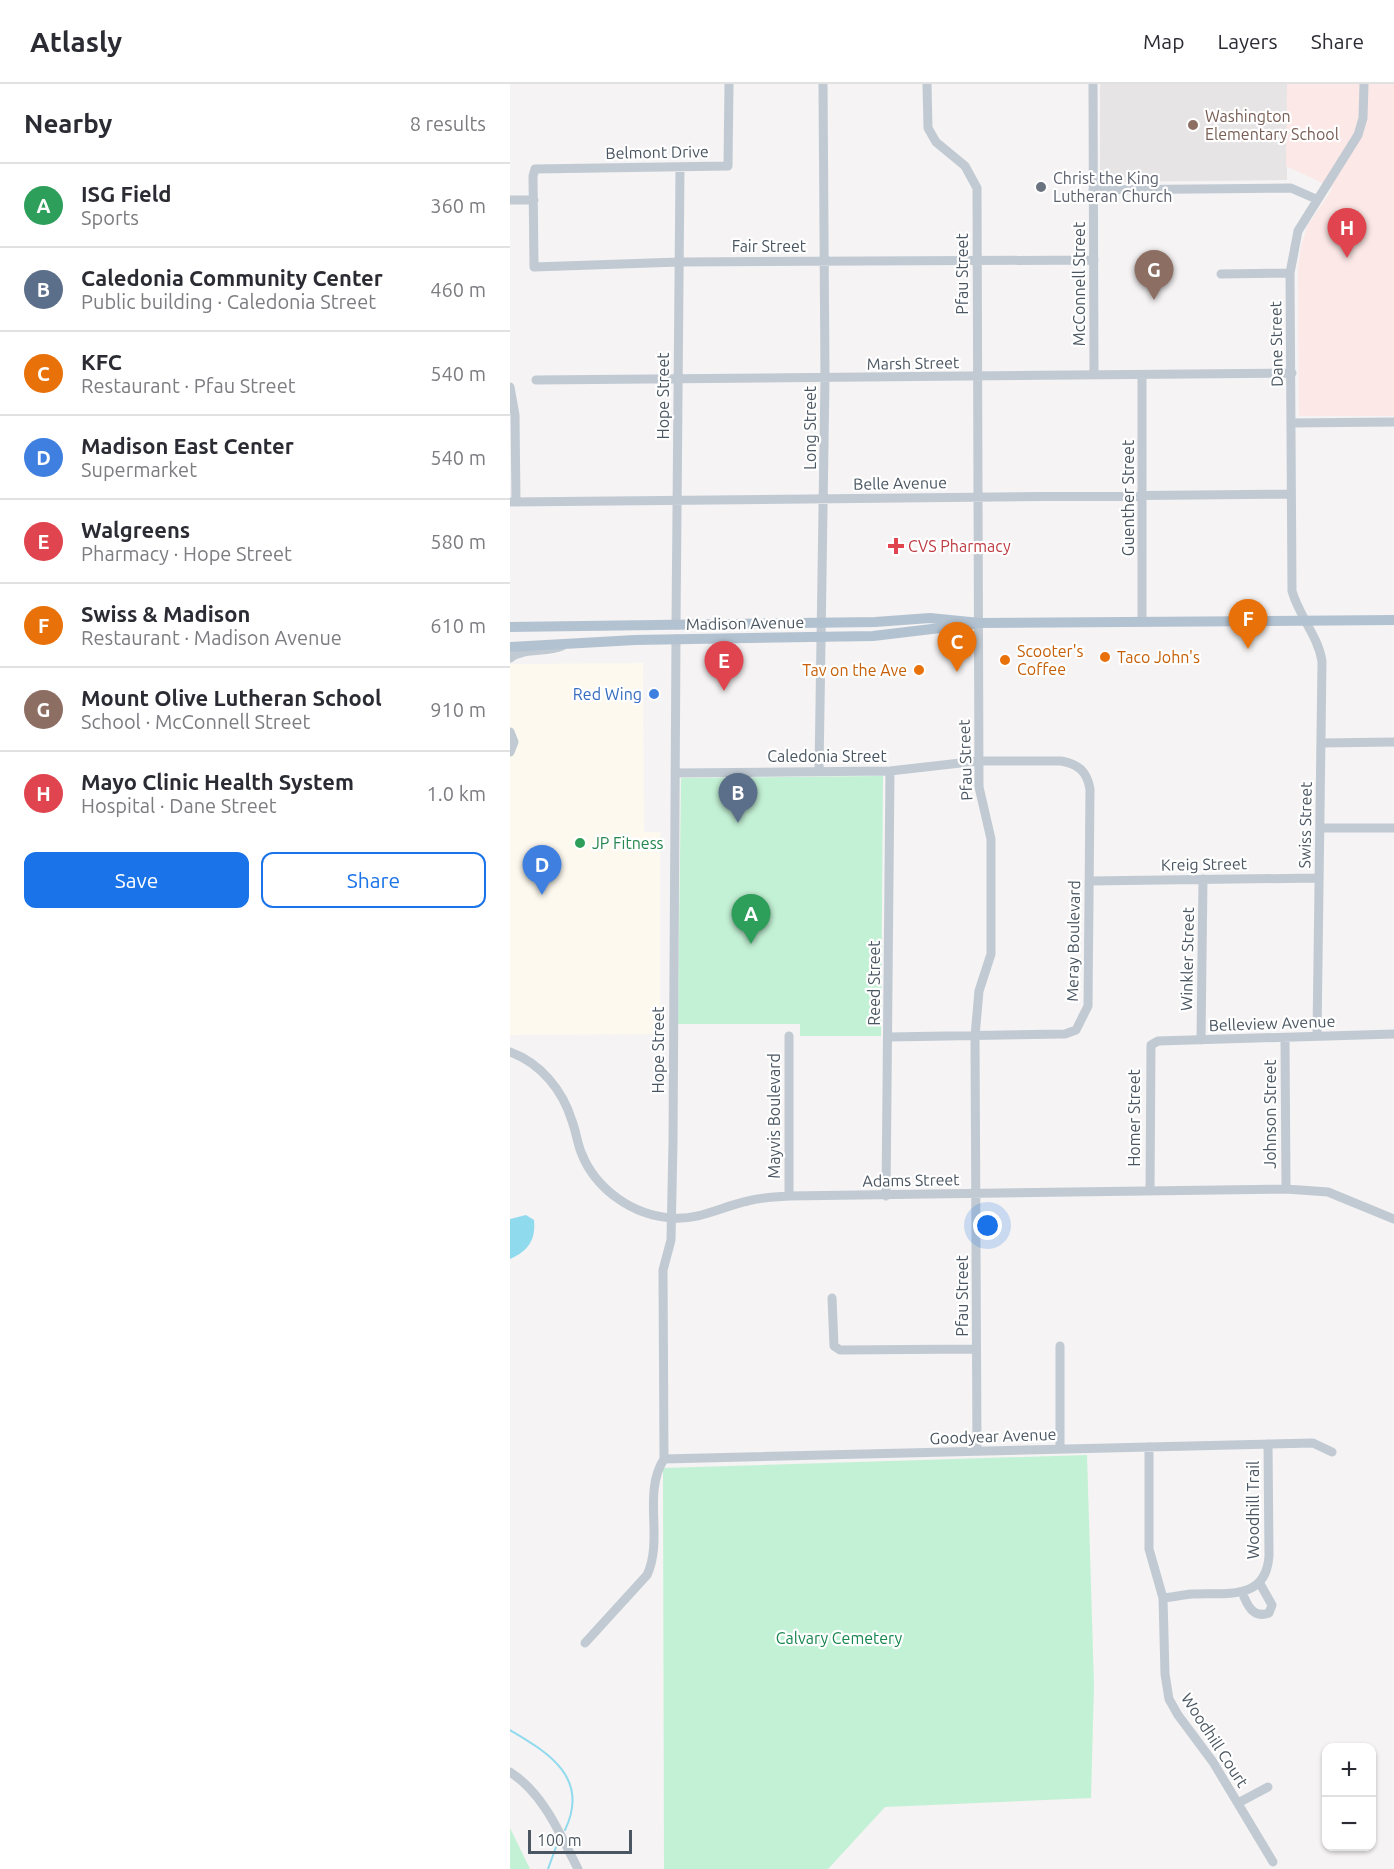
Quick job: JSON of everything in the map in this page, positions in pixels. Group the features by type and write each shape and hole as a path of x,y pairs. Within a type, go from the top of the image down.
{"main road":[{"name":"Madison Avenue","path":"510,627 930,618 980,623 1394,620"},
{"name":"Madison Avenue","path":"510,648 676,639 897,634 980,623"},
{"path":"598,642 622,636 669,631 676,625"},
{"path":"510,633 610,626"}],"street":[{"name":"Belmont Drive","path":"534,200 535,169 728,166 729,84"},
{"name":"Long Street","path":"819,771 825,379 823,84"},
{"name":"Pfau Street","path":"927,84 928,128 936,142 965,166 977,188 980,623 978,761 982,808 991,839 991,954 979,991 975,1036 976,1451"},
{"name":"McConnell Street","path":"1093,84 1094,375"},
{"name":"Dane Street","path":"1304,620 1293,591 1290,273 1298,231 1316,199 1346,158 1358,135 1363,111 1364,84"},
{"name":"Hope Street","path":"676,625 680,168"},
{"path":"1093,190 1291,188 1316,199"},
{"path":"510,200 534,200"},
{"name":"Fair Street","path":"534,200 534,267 679,262 1094,260"},
{"path":"1221,274 1290,273"},
{"name":"Marsh Street","path":"536,380 1292,373"},
{"name":"Guenther Street","path":"1142,375 1142,621"},
{"path":"510,387 515,415 513,502"},
{"path":"1292,423 1394,422"},
{"name":"Belle Avenue","path":"513,502 1291,494"},
{"name":"Swiss Street","path":"1304,620 1318,645 1322,661 1317,1036"},
{"name":"Hope Street","path":"664,1460 663,1270 671,1240 676,639"},
{"path":"510,658 526,652 550,651 563,645"},
{"path":"510,732 514,742 510,752"},
{"path":"1321,743 1394,742"},
{"name":"Caledonia Street","path":"675,773 890,771 978,761"},
{"name":"Meray Boulevard","path":"888,1037 1065,1034 1076,1030 1088,1006 1090,789 1088,779 1073,763 1061,761 978,761"},
{"name":"Reed Street","path":"886,1196 890,771"},
{"path":"1321,828 1394,828"},
{"name":"Kreig Street","path":"1089,881 1319,878"},
{"name":"Winkler Street","path":"1201,1040 1203,879"},
{"name":"Belleview Avenue","path":"1151,1045 1158,1041 1310,1039 1317,1036 1394,1034"},
{"name":"Mayvis Boulevard","path":"789,1036 789,1196"},
{"name":"Johnson Street","path":"1285,1039 1286,1189"},
{"name":"Homer Street","path":"1150,1190 1151,1045"},
{"name":"Adams Street","path":"510,1052 538,1068 552,1082 572,1120 580,1151 598,1181 631,1207 652,1215 670,1218 701,1215 746,1201 789,1196 1286,1189 1328,1192 1394,1219"},
{"path":"832,1298 831,1340 840,1350 976,1348"},
{"path":"1060,1346 1060,1449"},
{"name":"Goodyear Avenue","path":"664,1460 1313,1443 1332,1452"},
{"name":"Woodhill Trail","path":"1163,1598 1242,1592 1259,1582 1266,1574 1269,1556 1268,1444"},
{"name":"Woodhill Court","path":"1149,1447 1149,1548 1163,1598 1165,1674 1169,1699 1238,1803 1273,1862"},
{"path":"585,1643 647,1575 652,1564 655,1551 655,1487 658,1469 664,1460"},
{"path":"1242,1592 1254,1612 1260,1615 1269,1613 1272,1605 1259,1582"},
{"path":"510,1772 530,1788 541,1802 578,1869"},
{"path":"1238,1803 1268,1786"}],"shaded area":[{"name":"Washington Elementary School","path":"1100,84 1287,84 1287,180 1100,182"},
{"path":"1287,84 1394,84 1394,416 1299,416 1298,270 1301,246 1308,225 1333,188 1286,166"},
{"path":"643,663 644,832 660,832 660,1034 510,1035 510,664"}],"green space":[{"path":"883,776 881,1036 800,1036 800,1024 678,1024 681,778"},
{"name":"Calvary Cemetery","path":"1087,1455 1094,1685 1091,1798 885,1807 828,1869 664,1869 663,1468"},
{"path":"510,1828 530,1869 510,1869"}],"water":[{"path":"526,1215 534,1220 532,1239 522,1252 510,1259 510,1219"}],"waterway":[{"path":"510,1730 539,1748 562,1769 569,1782 572,1796 571,1812 565,1830"},
{"path":"548,1869 556,1847"}],"place":[{"name":"Washington Elementary School","path":"1193,125"},
{"name":"Christ the King Lutheran Church","path":"1041,187"},
{"name":"Mayo Clinic Health System","path":"1347,258"},
{"name":"Mount Olive Lutheran School","path":"1154,300"},
{"name":"CVS Pharmacy","path":"896,546"},
{"name":"Swiss & Madison","path":"1248,649"},
{"name":"Taco John's","path":"1105,657"},
{"name":"Scooter's Coffee","path":"1005,660"},
{"name":"Tav on the Ave","path":"919,670"},
{"name":"KFC","path":"957,672"},
{"name":"Walgreens","path":"724,691"},
{"name":"Red Wing","path":"654,694"},
{"name":"Caledonia Community Center","path":"738,823"},
{"name":"JP Fitness","path":"580,843"},
{"name":"Madison East Center","path":"542,895"},
{"name":"ISG Field","path":"751,944"}]}
